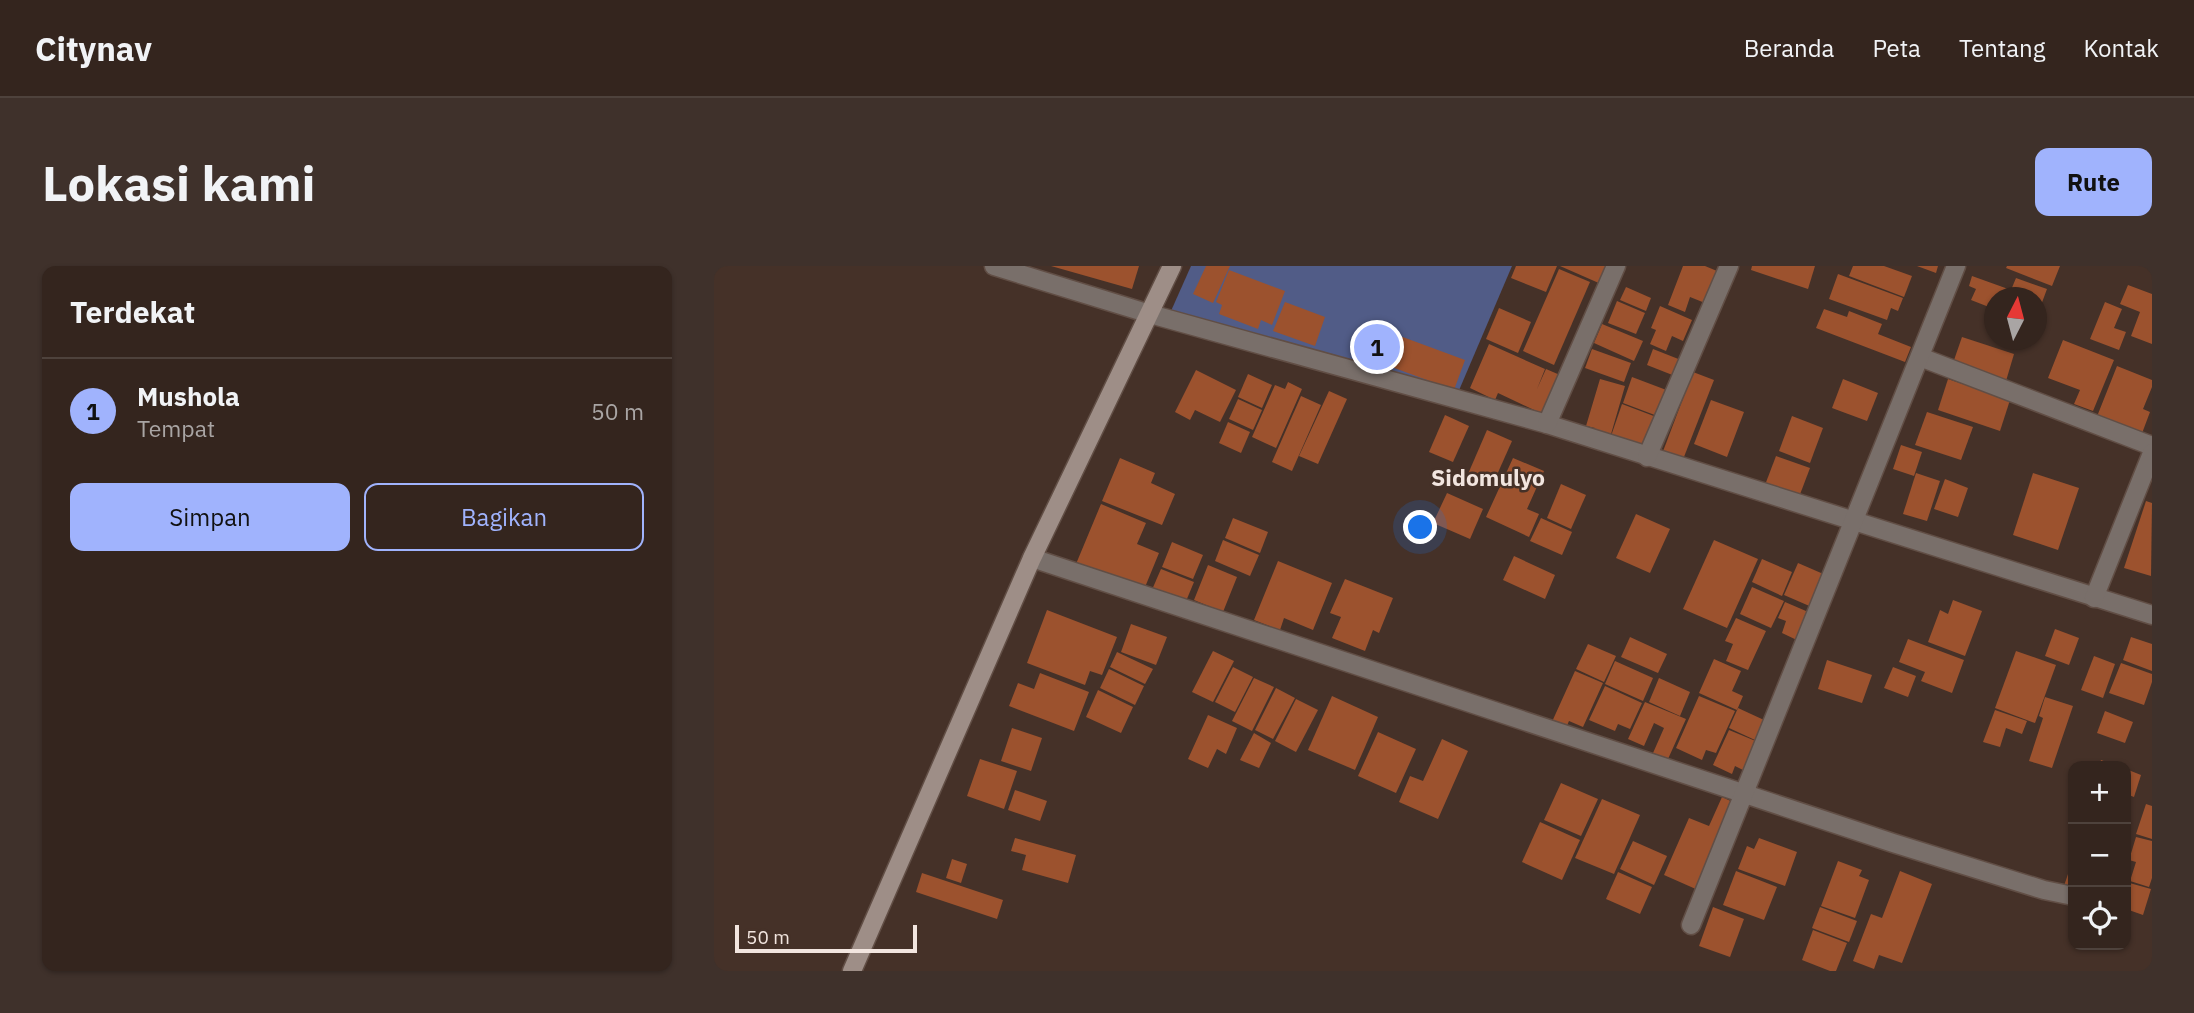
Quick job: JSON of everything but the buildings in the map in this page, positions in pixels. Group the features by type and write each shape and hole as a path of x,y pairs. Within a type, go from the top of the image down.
{"main road":[{"path":"852,971 1032,558 1172,266"}],"street":[{"path":"993,266 1150,314 1547,424 2152,615"},
{"path":"1547,424 1616,266"},
{"path":"1647,457 1729,266"},
{"path":"1691,925 1956,266"},
{"path":"1920,357 2152,446"},
{"path":"2094,598 2152,453"},
{"path":"1032,558 1956,863 2068,896"}],"shaded area":[{"path":"1191,266 1512,266 1457,395 1171,311"}],"place":[{"name":"Mushola","path":"1377,347"}],"district":[{"name":"Sidomulyo","path":"1488,477"}]}
